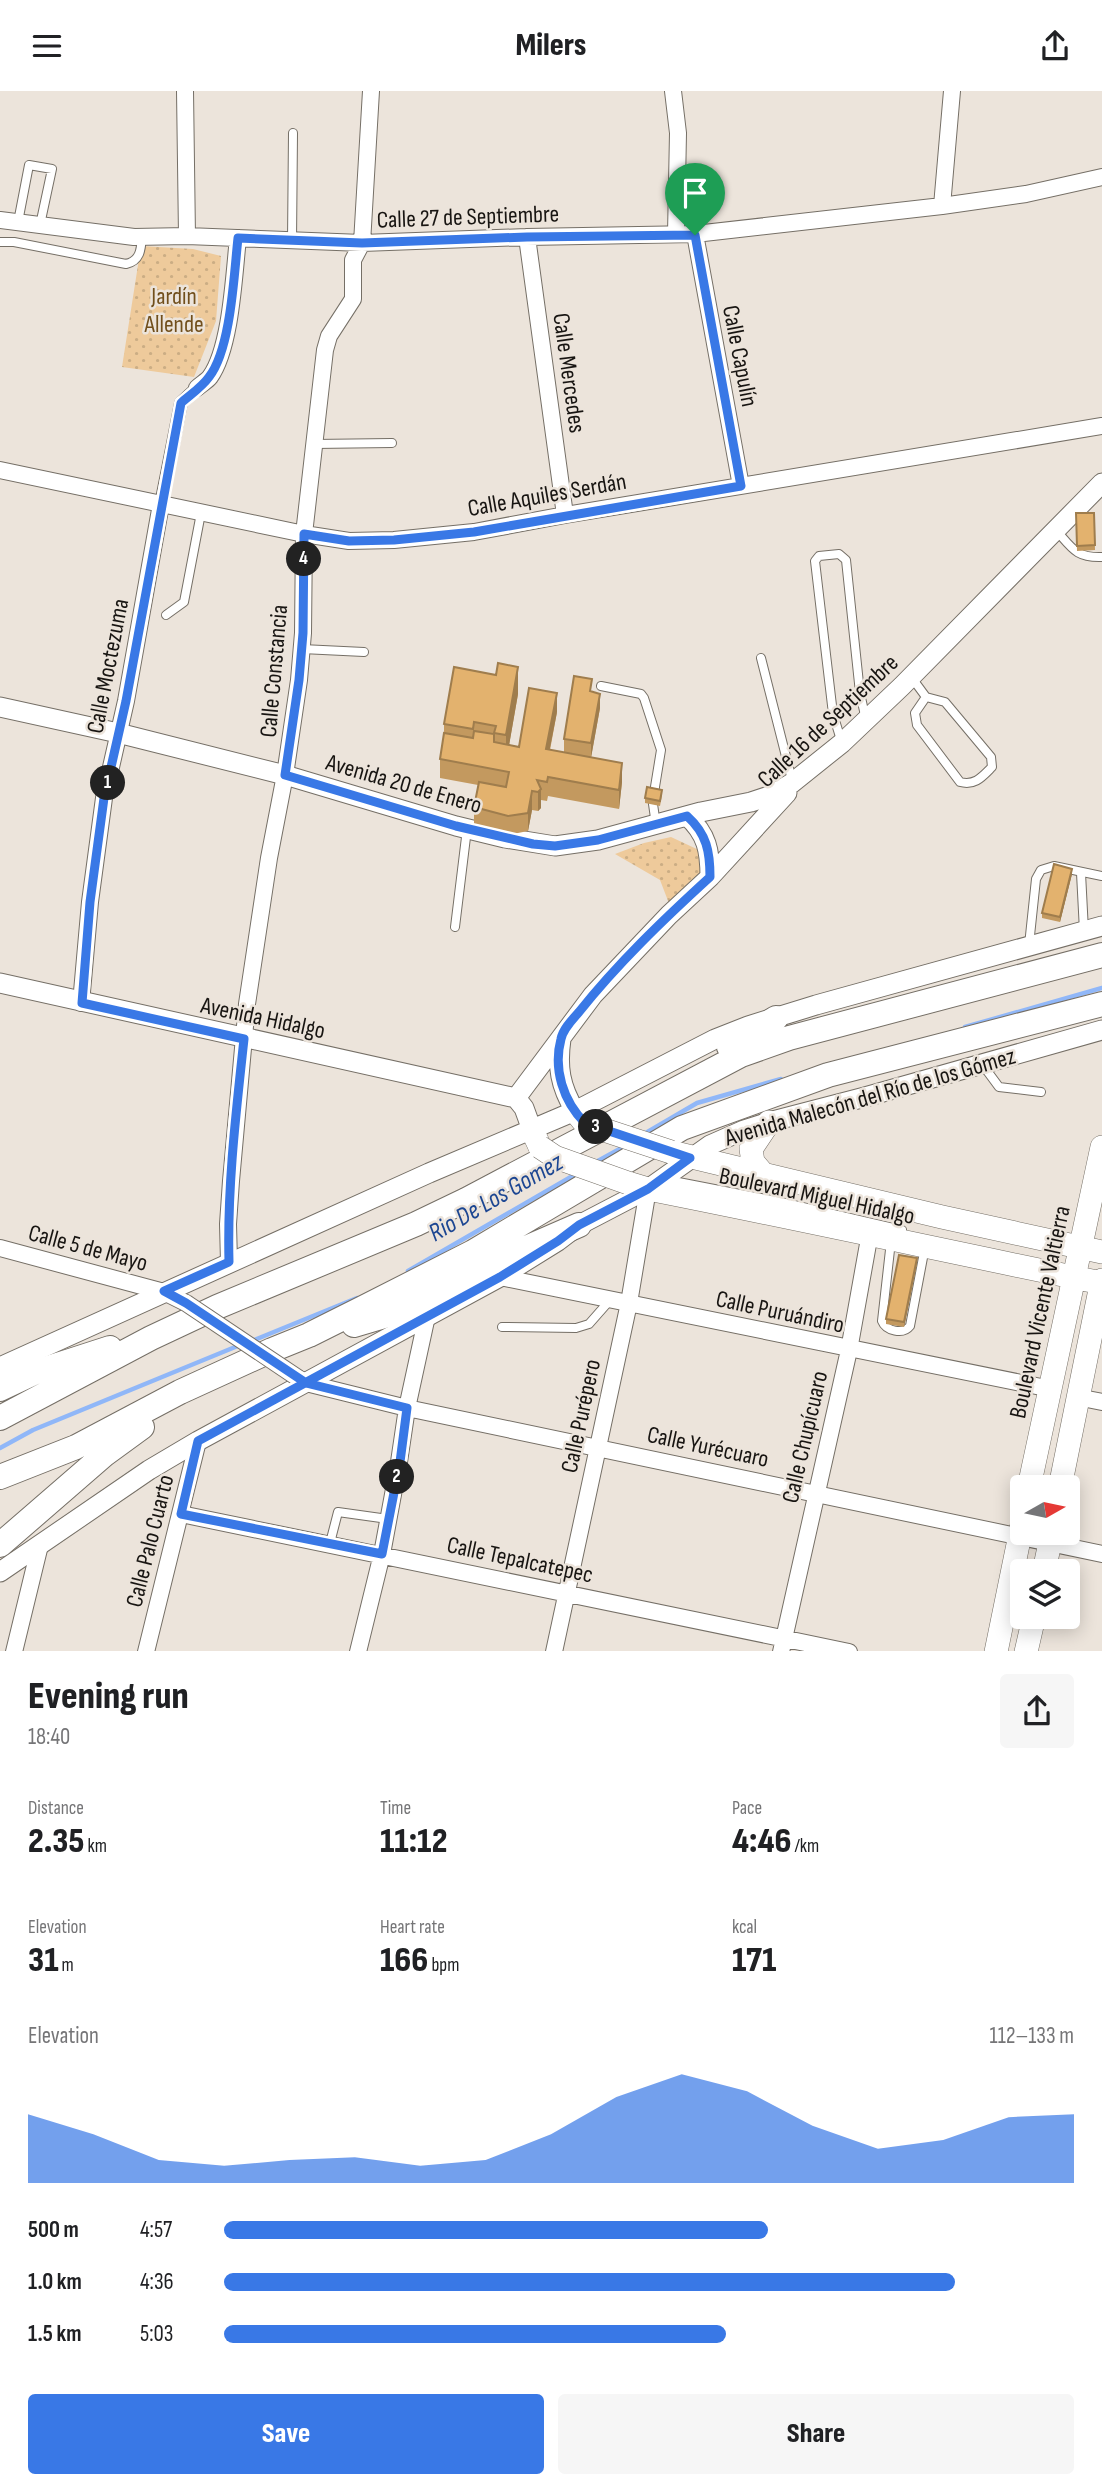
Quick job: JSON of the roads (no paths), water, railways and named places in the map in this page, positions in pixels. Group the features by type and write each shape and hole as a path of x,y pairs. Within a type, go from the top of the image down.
{"main road":[{"path":"0,1417 151,1338 217,1307 416,1224 591,1121 765,1046 1102,955"},
{"name":"Avenida Malecón del Río de los Gómez","path":"0,1477 76,1447 180,1392 309,1335 472,1252 682,1128 828,1075 1102,1004"},
{"path":"591,1121 621,1109 776,1018"},
{"name":"Boulevard Miguel Hidalgo","path":"591,1121 682,1157 764,1175 1085,1259 1102,1280"},
{"path":"764,1175 753,1162 751,1149 769,1122"},
{"name":"Boulevard Miguel Hidalgo","path":"536,1138 555,1157 646,1183 908,1237 986,1261 1041,1271 1085,1259"},
{"name":"Boulevard Vicente Valtierra","path":"1032,1475 1062,1340 1085,1259 1102,1147"},
{"path":"309,1335 391,1314 517,1252 579,1225"},
{"path":"1041,1271 1060,1313 1062,1340"},
{"path":"1062,1475 1077,1397 1097,1323 1102,1280"},
{"path":"0,1389 66,1362 151,1338"},
{"path":"0,1545 129,1436 225,1372"},
{"path":"996,1651 1018,1545"},
{"path":"1026,1651 1031,1629"}],"street":[{"path":"185,91 187,236"},
{"name":"Calle Constancia","path":"229,1262 229,1213 237,1105 252,963 285,775 302,649 304,534 325,350 329,336 353,299 354,260 362,243 371,91"},
{"path":"673,91 678,133 676,234"},
{"path":"942,206 952,91"},
{"name":"Calle 27 de Septiembre","path":"0,220 142,237 187,236 362,243 695,235 942,206 1026,194 1102,177"},
{"name":"Calle Capulín","path":"695,235 741,486"},
{"name":"Calle Mercedes","path":"527,237 565,515"},
{"path":"197,388 210,377 219,355 228,322 238,238"},
{"name":"Calle Moctezuma","path":"82,1003 90,902 118,733 181,403 197,388"},
{"name":"Calle Aquiles Serdán","path":"0,470 304,534 349,541 394,540 474,532 1102,426"},
{"name":"Calle 16 de Septiembre","path":"516,1098 593,995 669,915 710,877 790,789 792,783 866,721 1102,484"},
{"name":"Avenida 20 de Enero","path":"0,707 285,775 467,829 533,844 555,846 598,840 751,802 772,795 792,783"},
{"path":"687,816 700,829 706,841 710,854 710,877"},
{"path":"0,1367 229,1262 536,1138 591,1121 715,1039 776,1018 1093,929"},
{"name":"Avenida Hidalgo","path":"0,983 516,1098"},
{"name":"Avenida Malecón del Río de los Gómez","path":"0,1572 149,1470 302,1380 500,1277 682,1157 726,1137 769,1122 1102,1030"},
{"path":"561,1036 558,1064 560,1081 591,1121"},
{"path":"516,1098 524,1108 536,1138"},
{"name":"Calle Purépero","path":"554,1651 629,1303 646,1183"},
{"name":"Calle Chupícuaro","path":"782,1645 849,1350 908,1237"},
{"name":"Calle 5 de Mayo","path":"0,1248 164,1291 302,1380"},
{"name":"Calle Puruándiro","path":"500,1277 1051,1389"},
{"path":"358,1651 382,1554 407,1408 427,1316"},
{"name":"Calle Yurécuaro","path":"302,1380 407,1408 816,1493 1010,1528"},
{"path":"1077,1397 1102,1402"},
{"name":"Calle Palo Cuarto","path":"146,1651 198,1441"},
{"name":"Calle Tepalcatepec","path":"181,1514 566,1593 782,1645 849,1651"},
{"path":"14,1651 40,1545"},
{"name":"Calle Yurécuaro","path":"1071,1545 1102,1554"}],"lane":[{"path":"292,241 293,133"},
{"path":"18,222 29,165 52,169 40,226"},
{"path":"0,242 14,242 126,264 133,263 138,257 142,237"},
{"path":"314,444 392,443"},
{"path":"166,615 184,602 201,513"},
{"path":"1056,530 1077,553 1088,557 1102,557"},
{"path":"842,743 833,714 830,690 815,561 819,556 839,554 846,560 860,693 866,721"},
{"path":"302,649 364,652"},
{"path":"761,658 792,783"},
{"path":"911,677 926,697 945,702 991,757 992,767 977,781 968,784 960,782 918,725 915,713 926,697"},
{"path":"601,686 641,694 644,698 661,750 654,793"},
{"path":"653,804 656,825"},
{"path":"455,927 467,829"},
{"path":"1029,946 1036,879 1041,870 1054,866 1102,877"},
{"path":"1081,873 1093,929"},
{"path":"982,1064 999,1087 1041,1092"},
{"path":"682,1157 897,1214 1085,1259"},
{"path":"646,1183 777,1201 908,1237 1085,1259"},
{"path":"908,1237 911,1327 906,1331 893,1330 881,1321 908,1237"},
{"path":"502,1327 576,1328 589,1324 611,1299"},
{"path":"330,1543 338,1512 388,1519"}],"waterway":[{"name":"Rio De Los Gomez","path":"965,1027 1102,988"},
{"name":"Rio De Los Gomez","path":"644,1134 697,1103 781,1079"},
{"name":"Rio De Los Gomez","path":"596,1162 625,1146"},
{"name":"Rio De Los Gomez","path":"408,1271 576,1174"},
{"name":"Rio De Los Gomez","path":"252,1341 357,1298"},
{"name":"Rio De Los Gomez","path":"0,1448 33,1430 240,1345"}],"park label":[{"name":"Jardín Allende","path":"174,310"}]}
